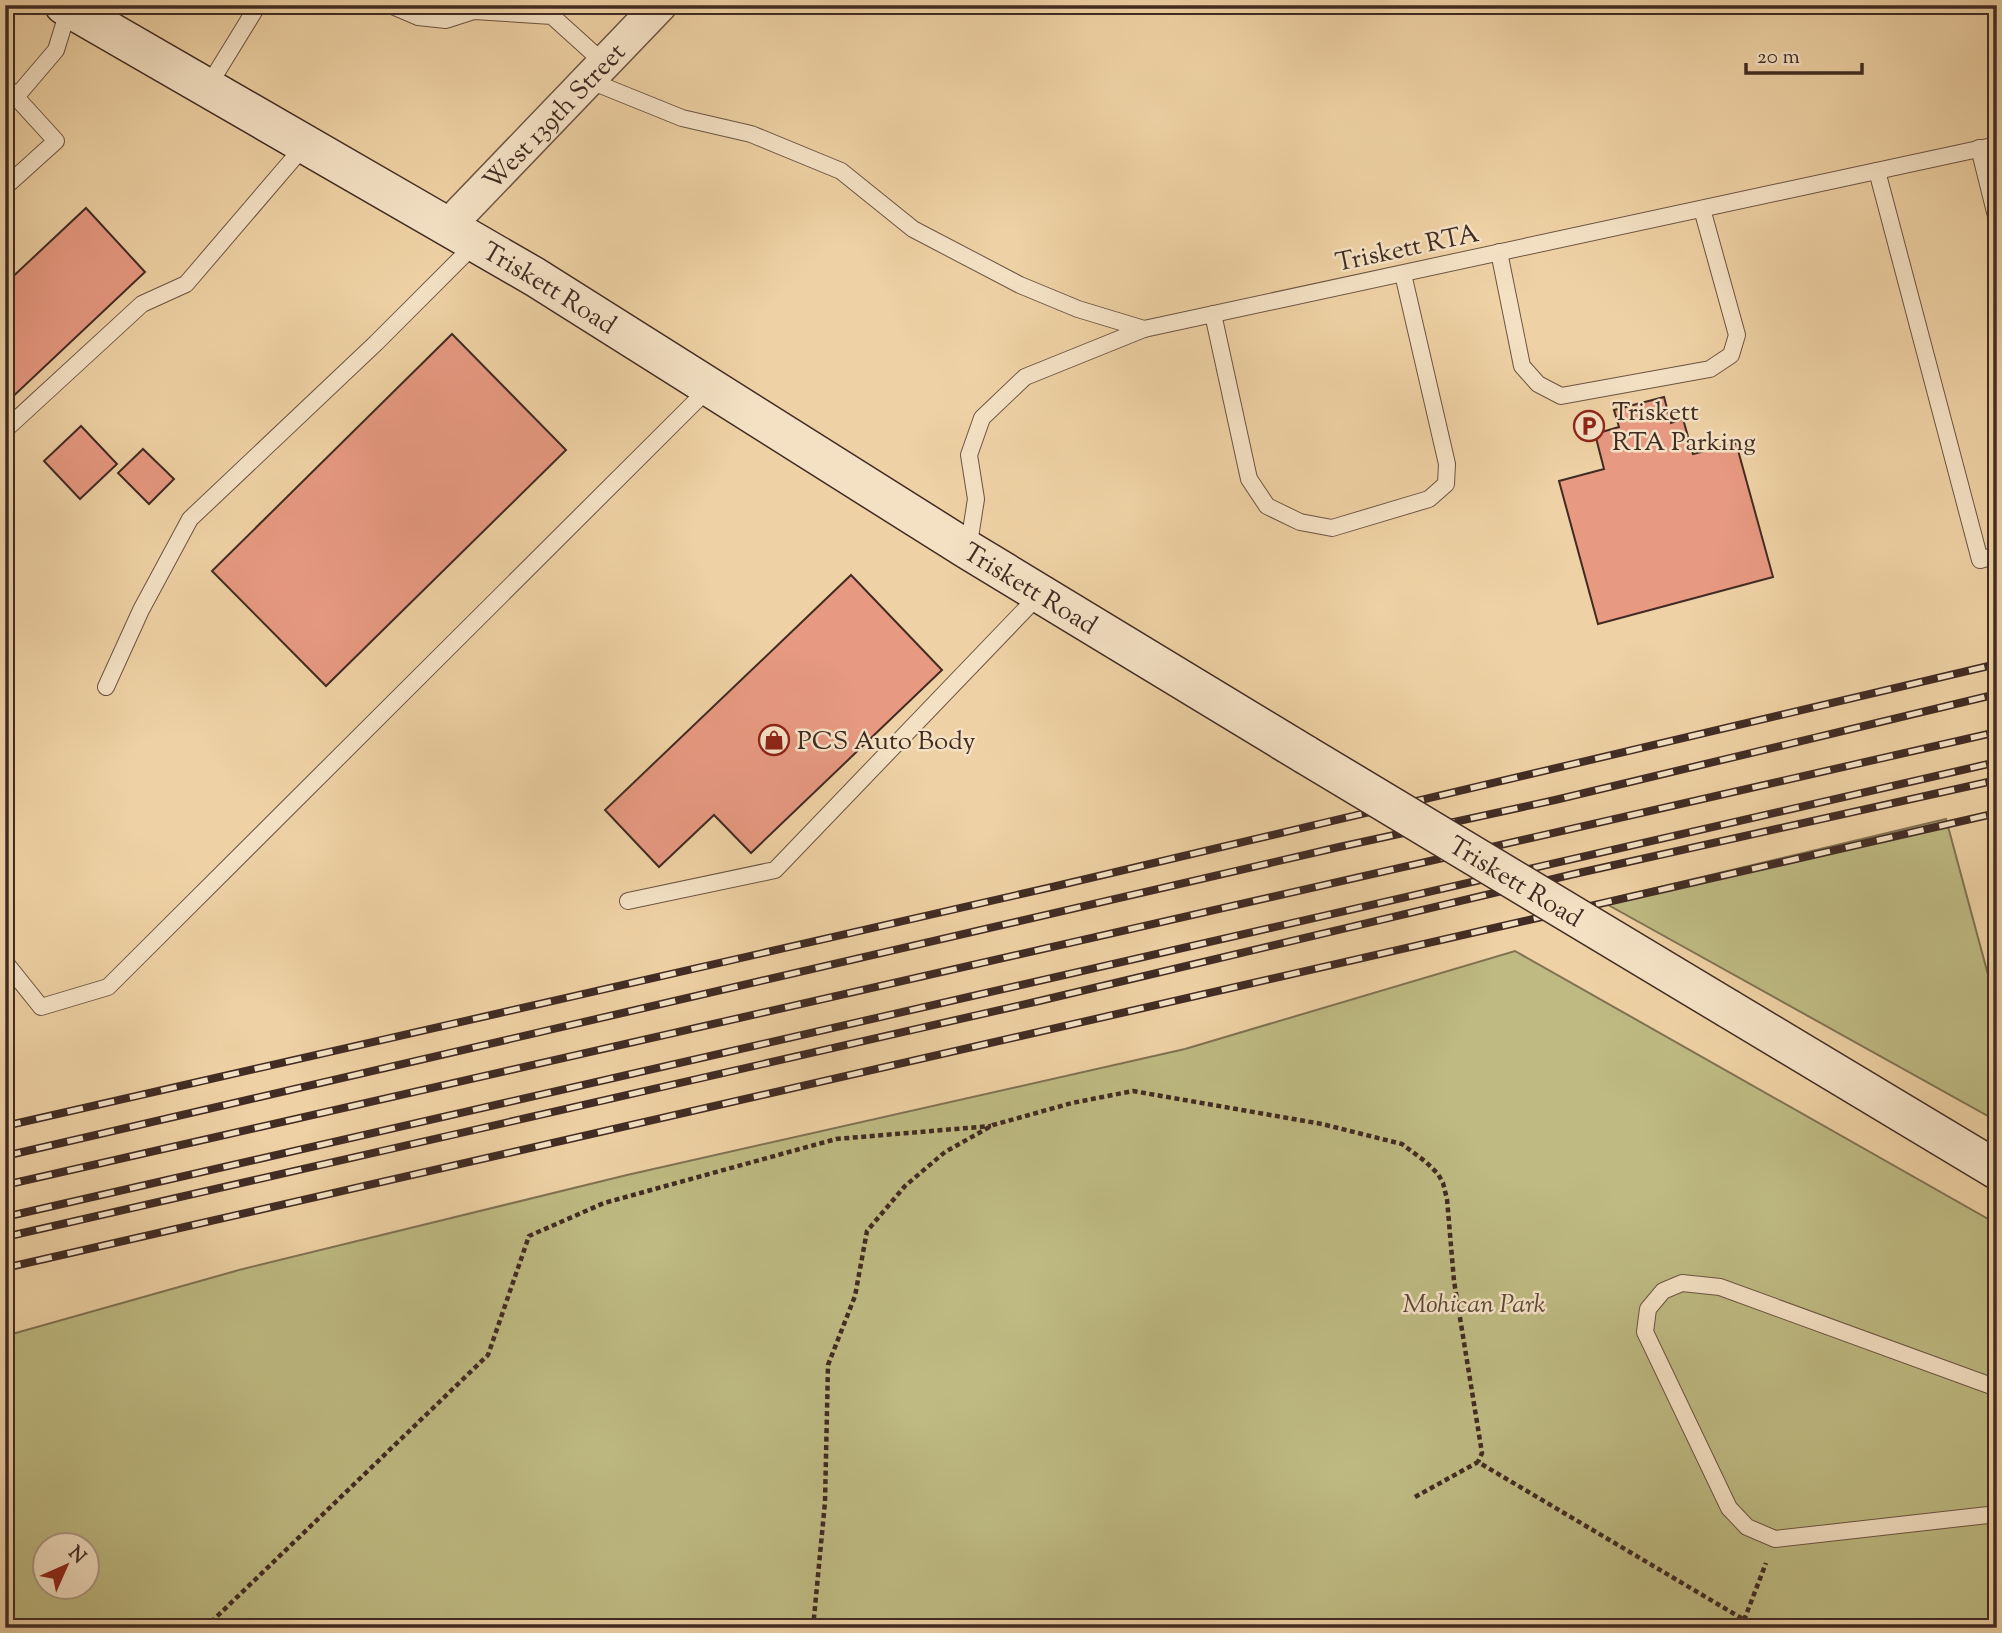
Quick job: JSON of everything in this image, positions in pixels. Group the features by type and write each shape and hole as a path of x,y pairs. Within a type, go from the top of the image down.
{"main road":[{"name":"Triskett Road","path":"67,7 535,277 968,550 1997,1170"}],"street":[{"name":"West 139th Street","path":"461,235 652,7"}],"lane":[{"path":"207,88 258,5"},
{"path":"390,5 418,17 446,20 474,11 552,16 596,72 681,118 751,134 841,171 913,229 1020,285 1078,309 1144,329"},
{"path":"5,187 56,141 10,91 56,50 67,7"},
{"path":"5,430 142,304 186,284 305,145"},
{"name":"Triskett RTA","path":"968,550 975,499 969,455 982,418 1025,377 1144,329 1997,145"},
{"path":"1979,148 1997,219"},
{"path":"1877,171 1980,560 1997,555"},
{"path":"1499,253 1522,366 1538,384 1561,396 1710,369 1731,355 1737,335 1702,209"},
{"path":"106,687 141,610 190,519 376,343 461,235"},
{"path":"1213,314 1249,479 1267,506 1300,522 1332,528 1429,499 1446,484 1447,464 1403,274"},
{"path":"5,962 41,1007 108,987 709,387"},
{"path":"628,901 775,870 1040,593"},
{"path":"1997,1388 1720,1287 1682,1283 1662,1291 1648,1309 1645,1332 1729,1508 1747,1527 1775,1539 1997,1514"}],"path":[{"path":"205,1628 488,1354 529,1236 604,1203 836,1139 993,1125 1072,1102 1133,1091 1322,1124 1402,1144 1438,1174 1447,1199 1454,1281 1482,1453 1479,1462 1415,1497"},
{"path":"813,1628 825,1502 828,1365 855,1296 867,1231 905,1186 944,1152 993,1125"},
{"path":"1479,1462 1758,1628"},
{"path":"1741,1628 1775,1539"}],"green space":[{"path":"1946,819 1997,1008 1997,1121 1601,901"},
{"name":"Mohican Park","path":"1515,951 1997,1224 1997,1628 5,1628 5,1336 239,1270 627,1175 1185,1049"}],"building":[{"path":"86,208 145,272 5,404 5,284"},
{"path":"452,334 566,450 326,686 212,571"},
{"path":"1664,397 1671,423 1683,419 1693,454 1736,443 1773,577 1598,624 1559,481 1604,469 1595,434 1619,427 1614,410"},
{"path":"81,426 117,464 80,499 44,461"},
{"path":"143,449 174,479 149,504 118,473"},
{"name":"PCS Auto Body","path":"851,575 942,670 751,853 714,815 659,867 605,810"}],"railway":[{"path":"5,1126 1052,887 1997,664"},
{"path":"5,1156 1339,847 1555,800 1997,694"},
{"path":"5,1185 1997,732"},
{"path":"5,1217 1997,762"},
{"path":"5,1237 1039,1001 1574,874 1997,780"},
{"path":"5,1268 1997,813"}],"place":[{"name":"Triskett RTA Parking","path":"1589,426"},
{"name":"PCS Auto Body","path":"774,740"}]}
